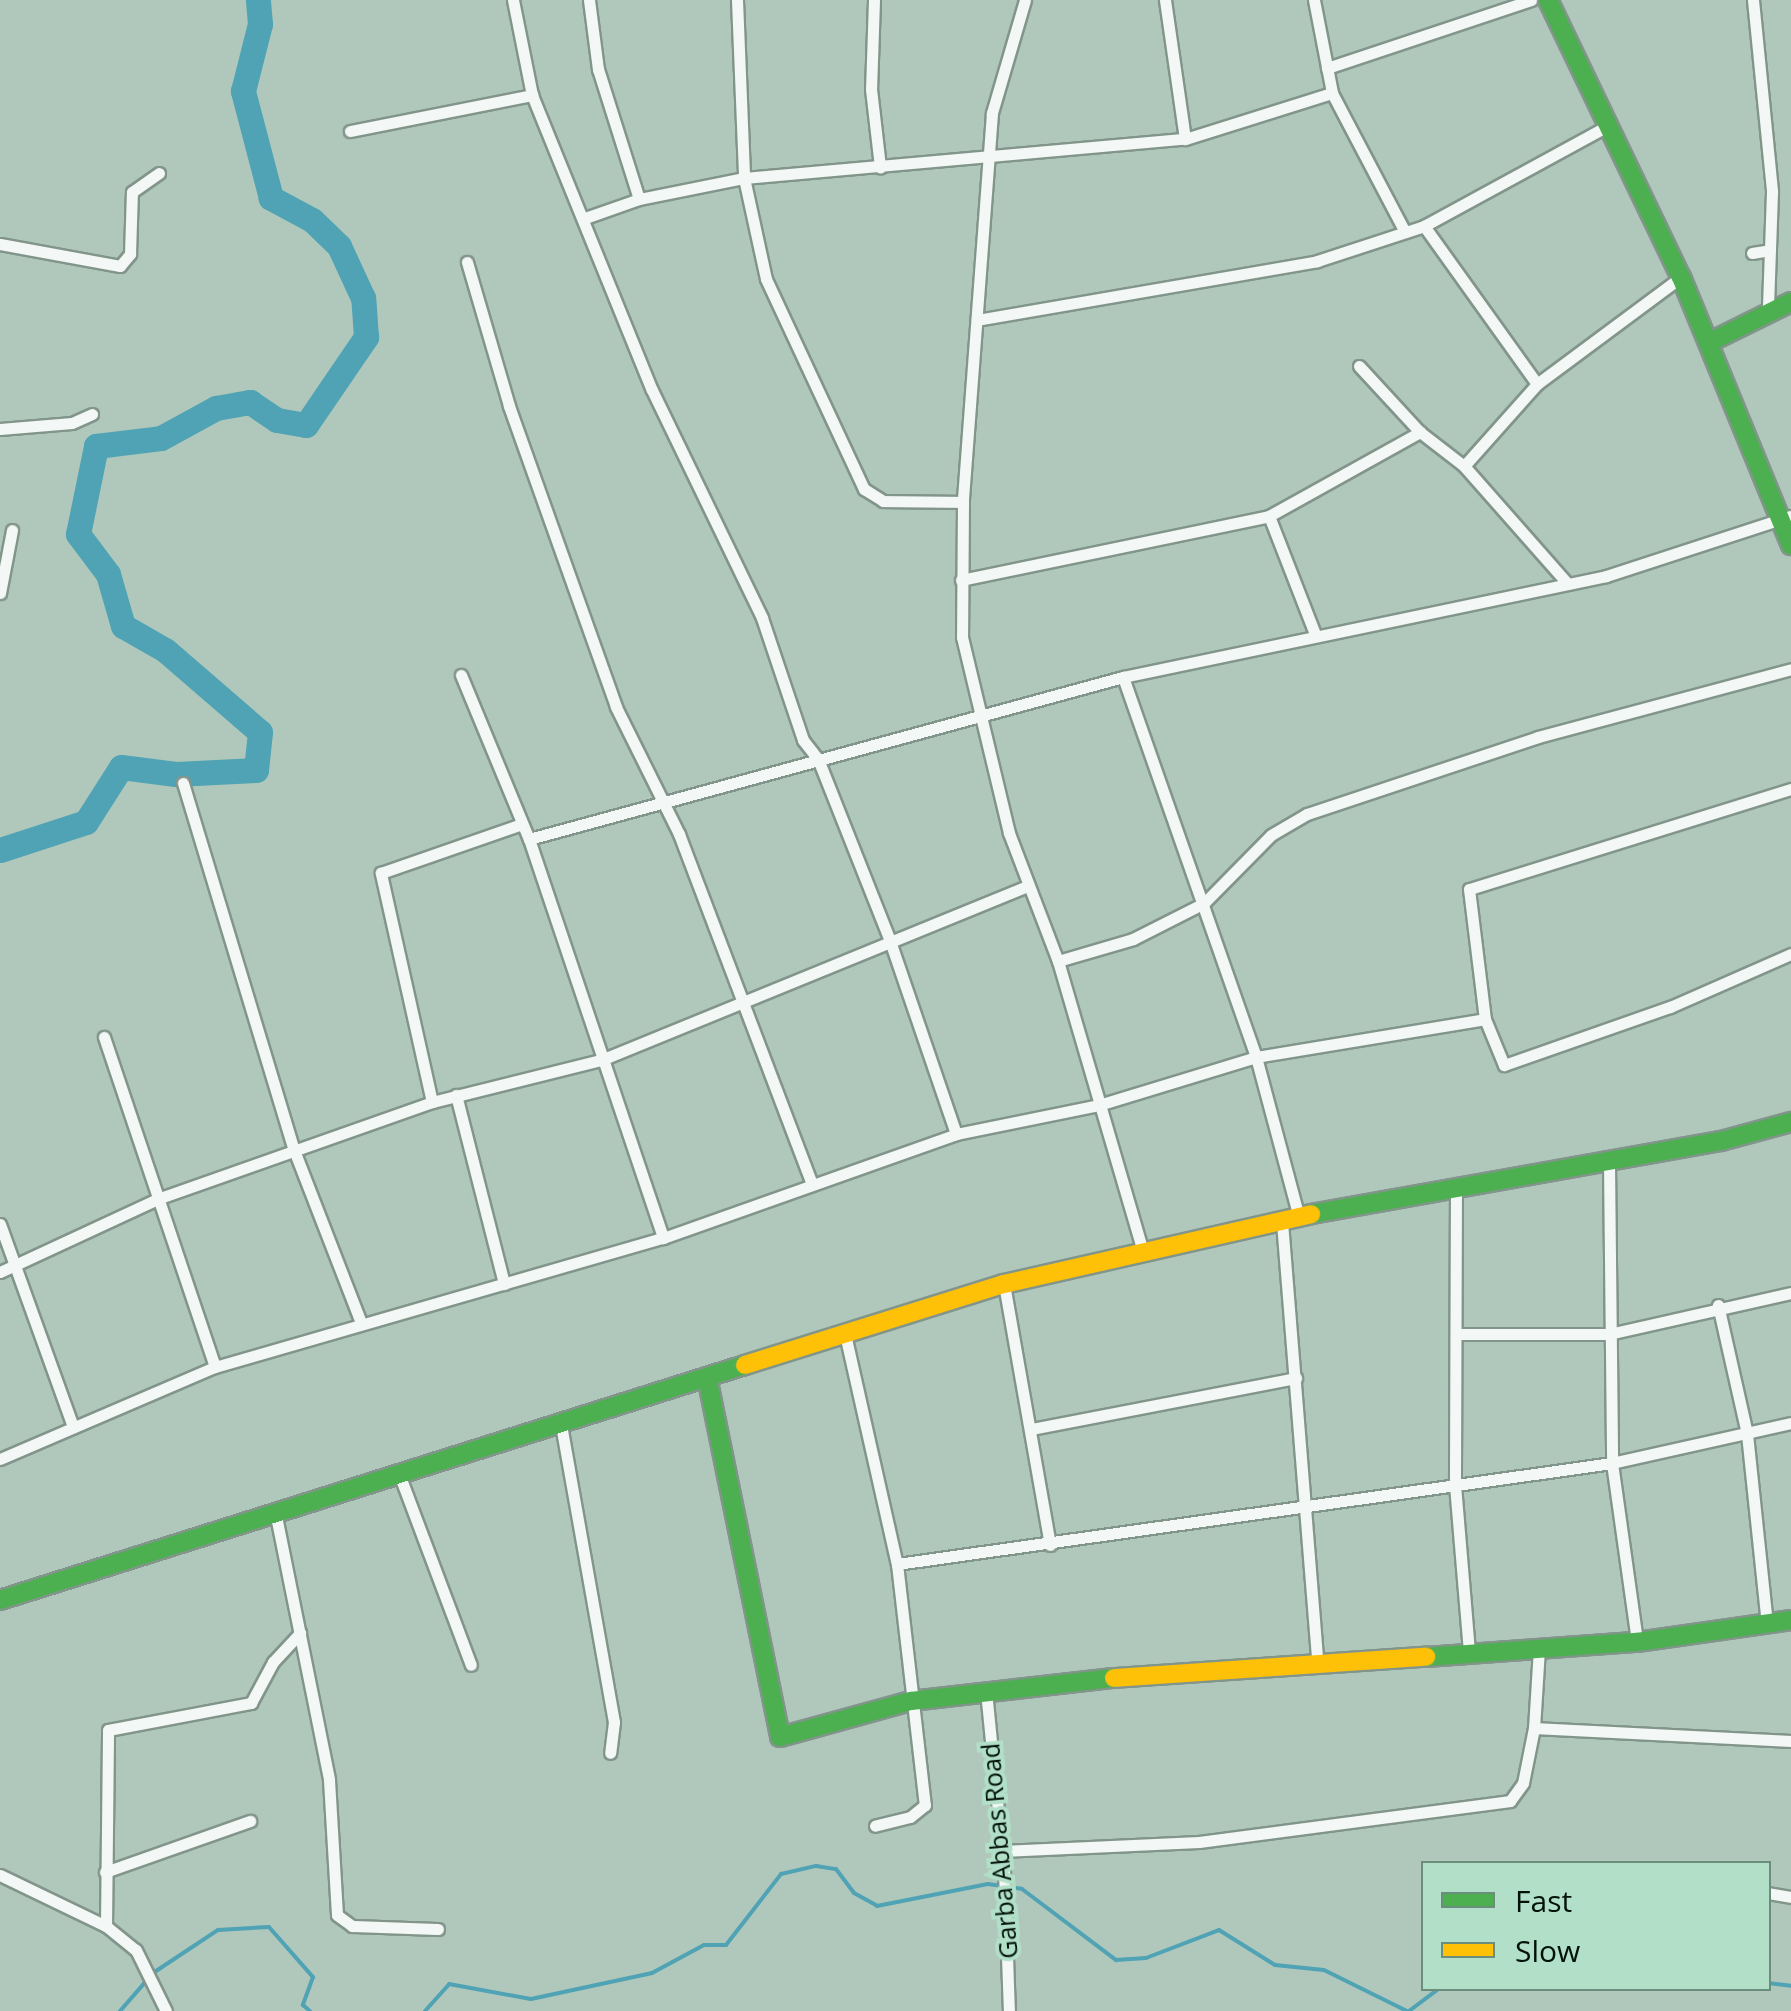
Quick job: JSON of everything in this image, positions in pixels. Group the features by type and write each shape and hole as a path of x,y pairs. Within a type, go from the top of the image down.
{"street":[{"path":"513,0 532,95 652,390 762,618 803,740 818,759 890,941 956,1134"},
{"path":"590,0 598,69 638,198"},
{"path":"737,0 744,178 766,279 864,489 884,501 963,502"},
{"path":"874,0 870,89 880,167"},
{"path":"1025,0 1005,56 988,158 963,502 962,637 979,695 977,716 1027,886 1058,961 1142,1249"},
{"path":"1165,0 1186,138"},
{"path":"1314,0 1332,93 1405,232"},
{"path":"1327,68 1531,0"},
{"path":"1548,0 1682,278 1787,516 1791,545"},
{"path":"1753,0 1772,192 1768,309"},
{"path":"585,218 638,198 744,178 1186,138 1332,93"},
{"path":"350,131 532,95"},
{"path":"977,320 1281,268 1405,232 1424,226 1609,125"},
{"path":"0,244 120,266 130,254 132,192 159,173"},
{"path":"1424,226 1537,384"},
{"path":"1752,253 1770,250"},
{"path":"468,262 508,406 616,708 662,804 811,1181"},
{"path":"1464,466 1537,384 1682,278"},
{"path":"1710,342 1768,309 1791,302"},
{"path":"1359,366 1420,432 1464,466 1568,584"},
{"path":"0,429 72,423 92,414"},
{"path":"961,580 1269,516 1420,432"},
{"path":"1269,516 1314,634"},
{"path":"528,838 1123,677 1314,634 1568,584 1787,516"},
{"path":"0,593 12,530"},
{"path":"1058,961 1133,939 1204,903 1271,834 1307,814 1538,738 1791,669"},
{"path":"461,675 528,838 663,1238"},
{"path":"1123,677 1256,1057 1291,1220 1300,1504 1318,1666"},
{"path":"183,784 294,1150 360,1320"},
{"path":"1791,789 1469,890 1485,1019 1504,1065 1670,1007 1791,954"},
{"path":"432,1102 381,873 522,824"},
{"path":"0,1272 14,1269 157,1199 432,1102 601,1060 1027,886"},
{"path":"0,1459 215,1368 360,1320 663,1238 811,1181 956,1134 1099,1105 1256,1057 1485,1019"},
{"path":"104,1038 215,1368"},
{"path":"456,1095 504,1284"},
{"path":"0,1600 560,1419 1004,1284 1142,1249 1456,1185 1609,1162 1791,1122"},
{"path":"1609,1162 1612,1463 1637,1642"},
{"path":"1456,1185 1455,1485 1469,1654"},
{"path":"0,1224 73,1428"},
{"path":"1004,1284 1050,1545"},
{"path":"1458,1334 1608,1334 1718,1305 1791,1293"},
{"path":"1718,1305 1746,1434 1767,1625"},
{"path":"845,1334 897,1564 925,1805 910,1818 875,1826"},
{"path":"707,1377 780,1737 911,1702 986,1691 1637,1642 1791,1620"},
{"path":"1032,1430 1296,1378"},
{"path":"560,1419 614,1722 610,1753"},
{"path":"897,1564 1050,1545 1300,1504 1612,1463 1791,1423"},
{"path":"398,1471 471,1664"},
{"path":"275,1511 329,1780 337,1914 352,1926 438,1929"},
{"path":"106,1926 108,1730 250,1703 273,1662 300,1633"},
{"path":"1002,1852 1198,1842 1510,1801 1523,1783 1534,1728 1539,1648"},
{"name":"Garba Abbas Road","path":"986,1691 1007,1908 1010,2011"},
{"path":"1534,1728 1791,1742"},
{"path":"106,1872 250,1821"},
{"path":"0,1875 106,1926 136,1950 164,2007"}],"waterway":[{"path":"0,850 86,822 121,767 176,774 256,770 260,732 165,650 123,626 108,574 78,534 96,446 161,438 216,408 250,402 277,420 306,425 366,337 363,298 339,246 312,220 271,198 243,91 260,24 258,0"},
{"path":"425,2011 449,1984 531,1999 652,1973 704,1945 726,1945 781,1874 816,1866 836,1869 854,1893 877,1906 988,1884 1022,1889 1116,1960 1146,1958 1219,1930 1275,1965 1324,1970 1407,2011"},
{"path":"153,1973 218,1930 269,1927 313,1977 303,2005 310,2011"},
{"path":"120,2011 147,1980"},
{"path":"1771,1983 1791,1986"},
{"path":"1409,2011 1436,1991"}],"traffic: fast":[{"path":"1548,0 1681,277 1791,545"},
{"path":"1710,342 1791,302"},
{"path":"1311,1214 1721,1141 1791,1122"},
{"path":"0,1600 745,1365"},
{"path":"707,1377 780,1737 911,1701 1114,1678"},
{"path":"1426,1657 1637,1642 1791,1620"}],"traffic: slow":[{"path":"745,1365 1004,1284 1311,1214"},
{"path":"1114,1678 1426,1657"}]}
